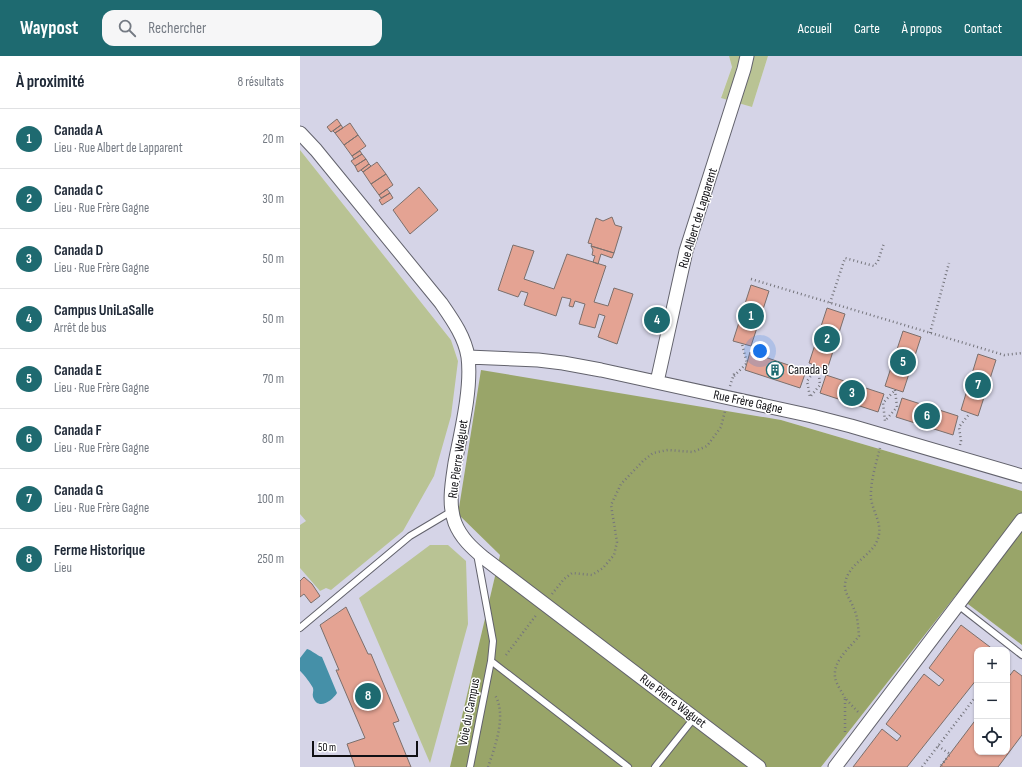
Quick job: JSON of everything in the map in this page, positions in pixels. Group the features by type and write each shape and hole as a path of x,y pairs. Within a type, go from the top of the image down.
{"street":[{"name":"Rue Albert de Lapparent","path":"657,382 686,252 747,56"},
{"name":"Rue Pierre Waguet","path":"300,134 316,150 441,303 454,322 462,339 468,357 468,386 452,486 452,511 456,524 462,535 477,552 759,767"},
{"name":"Rue Frère Gagne","path":"468,357 550,361 588,367 812,416 869,431 1022,476"},
{"path":"835,767 1022,520"}],"lane":[{"path":"300,628 410,536 452,511"},
{"name":"Voie du Campus","path":"470,767 491,660 493,641 477,552"},
{"path":"958,605 1022,655"},
{"path":"491,660 628,767"},
{"path":"655,767 694,718"}],"path":[{"path":"830,303 845,258 874,266 878,261 884,243"},
{"path":"930,333 949,263"},
{"path":"750,279 1004,355 1022,352"},
{"path":"734,376 747,363 742,344"},
{"path":"818,366 820,385 810,398 807,381 818,366"},
{"path":"729,390 735,371"},
{"path":"895,390 897,407 885,421 883,403 895,390"},
{"path":"506,655 564,579 572,573 592,575 603,568 614,555 617,542 611,505 621,484 643,461 653,453 668,450 693,452 707,446 720,427 726,408"},
{"path":"960,446 961,441 959,427 970,413"},
{"path":"845,754 844,698 836,677 838,664 844,653 859,636 855,610 845,592 845,583 849,570 875,546 879,534 878,522 872,505 871,496 872,480 881,443"},
{"path":"486,680 497,698 499,710 498,736 488,767"},
{"path":"844,698 868,723"},
{"path":"922,767 974,699"},
{"path":"938,746 950,754 940,767"}],"shaded area":[{"path":"300,56 729,56 732,67 721,97 752,107 768,56 1022,56 1022,491 781,420 458,514 500,555 450,767 300,767 300,427 458,361 451,340 300,150"},
{"path":"956,595 1022,645 1022,767 821,767"}],"green space":[{"path":"729,56 768,56 752,107 721,98 732,67"},
{"path":"300,150 451,340 458,361 451,416 434,476 403,531 331,590 326,588 320,591 300,568 300,525 306,521 300,514"},
{"path":"481,370 781,420 1022,491 1022,645 956,595 821,767 450,767 500,555 458,514"},
{"path":"430,545 448,545 466,561 468,624 430,763 359,598"}],"water":[{"path":"307,649 322,657 337,693 332,699 325,703 321,704 315,701 312,686 300,671 300,658"}],"building":[{"path":"337,119 341,125 331,132 327,127"},
{"path":"350,123 358,135 344,145 335,133"},
{"path":"341,125 343,128 335,133 333,131"},
{"path":"358,135 366,146 352,156 344,145"},
{"path":"360,151 362,154 354,159 352,156"},
{"path":"362,154 366,159 355,166 351,161"},
{"path":"366,159 369,164 358,172 355,166"},
{"path":"377,162 386,174 371,184 363,172"},
{"path":"369,164 371,166 363,172 361,170"},
{"path":"386,174 393,185 379,195 371,184"},
{"path":"419,187 438,210 410,234 393,210"},
{"path":"387,189 390,193 381,198 379,195"},
{"path":"390,193 393,198 382,205 379,200"},
{"path":"612,217 615,225 622,227 614,253 591,246 592,244 588,243 596,218 603,221"},
{"path":"513,245 534,251 524,279 554,289 567,254 606,266 594,302 608,306 614,288 633,294 617,344 598,337 605,316 599,314 595,328 579,324 585,304 575,301 573,307 569,306 571,299 562,297 556,316 524,305 528,293 521,291 518,297 498,290"},
{"path":"591,246 614,253 612,258 601,254 598,264 593,262 595,256 592,255 593,250"},
{"path":"751,285 769,291 751,346 733,341"},
{"path":"827,308 845,314 827,370 809,363"},
{"path":"903,331 921,337 903,392 885,386"},
{"name":"Canada B","path":"750,352 806,371 800,388 745,370"},
{"path":"978,354 996,360 978,416 961,410"},
{"path":"826,375 884,394 878,412 820,393"},
{"path":"902,398 958,416 953,435 896,417"},
{"path":"304,577 312,584 320,596 311,603 304,594 300,597 300,581"},
{"path":"346,607 368,654 371,654 399,721 393,723 411,767 355,767 347,744 365,738 336,670 339,670 320,625"},
{"path":"961,625 990,647 974,647 974,683 907,767 853,767 882,729 897,741 901,736 886,724 924,674 939,686 944,680 929,668"},
{"path":"1014,670 1022,676 1022,735 1010,751 1010,683 1010,675"},
{"path":"974,722 974,755 1007,755 998,767 940,767"}],"place":[{"name":"Canada A","path":"751,316"},
{"name":"Campus UniLaSalle","path":"657,320"},
{"name":"Canada C","path":"827,339"},
{"name":"Canada E","path":"903,362"},
{"name":"Canada B","path":"775,370"},
{"name":"Canada G","path":"978,385"},
{"name":"Canada D","path":"852,393"},
{"name":"Canada F","path":"927,416"},
{"name":"Ferme Historique","path":"368,696"}]}
